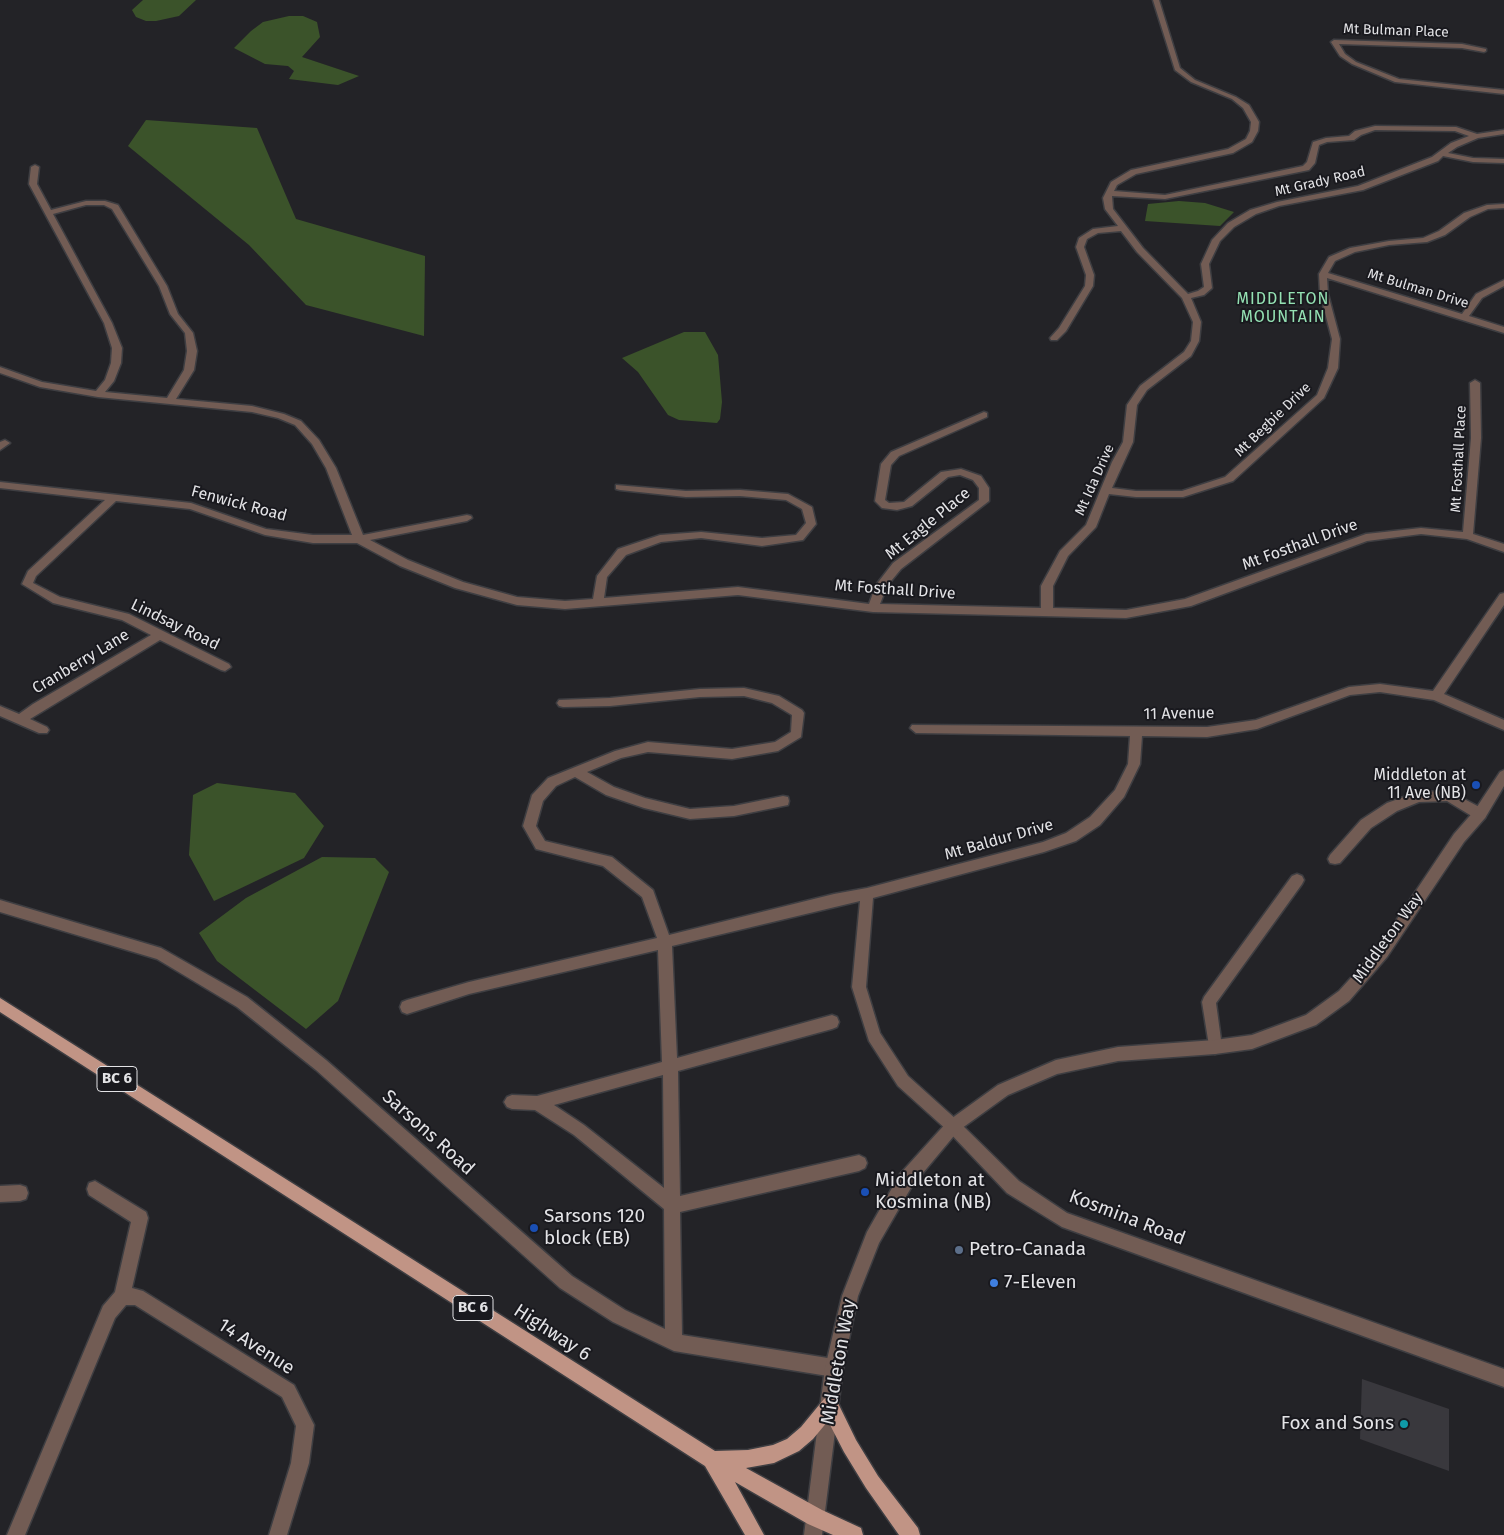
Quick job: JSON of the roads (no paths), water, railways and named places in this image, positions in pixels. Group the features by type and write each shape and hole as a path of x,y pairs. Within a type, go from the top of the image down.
{"main road":[{"name":"Highway 6","path":"0,1004 814,1526 854,1535"},
{"path":"755,1535 712,1460 748,1459 774,1454 807,1433 830,1405 850,1446 872,1482 911,1535"}],"street":[{"path":"1156,0 1177,69 1193,81 1234,98 1246,107 1255,122 1254,131 1248,140 1230,151 1134,172 1114,184 1109,193 1145,197 1172,196 1306,168 1311,163 1316,144 1326,140 1352,138 1358,133 1390,127 1456,129 1476,136"},
{"name":"Mt Bulman Place","path":"1484,50 1462,46 1334,42 1342,55 1354,63 1405,86 1504,92"},
{"name":"Mt Grady Road","path":"1186,297 1202,293 1208,288 1205,264 1216,240 1231,225 1253,212 1277,204 1360,188 1443,154 1454,145 1476,136 1504,132"},
{"path":"1443,154 1473,160 1504,161"},
{"path":"34,167 33,184 47,214 108,323 117,348 116,362 109,381 98,394"},
{"name":"Mt Ida Drive","path":"1047,613 1047,586 1064,554 1091,528 1117,462 1128,442 1132,405 1143,388 1188,354 1195,341 1197,322 1186,297 1140,250 1123,228 1109,209 1107,198 1109,193"},
{"path":"47,214 86,203 105,203 115,207 163,286 174,314 188,333 192,351 189,370 170,401"},
{"path":"1323,274 1332,259 1353,250 1389,243 1424,240 1442,233 1467,215 1487,207 1504,206"},
{"path":"1054,338 1063,329 1089,286 1090,275 1080,247 1083,238 1096,231 1123,228"},
{"name":"Mt Bulman Drive","path":"1323,274 1504,330"},
{"name":"Mt Begbie Drive","path":"1107,491 1136,494 1182,494 1230,480 1321,396 1334,368 1336,339 1324,294 1323,274"},
{"path":"1464,318 1479,296 1504,283"},
{"path":"0,370 40,384 98,394 252,409 282,416 298,423 316,442 331,468 359,539"},
{"name":"Mt Fosthall Place","path":"1468,536 1476,438 1475,383"},
{"name":"Mt Eagle Place","path":"873,608 882,585 897,566 984,502 984,488 977,478 961,472 945,474 908,504 896,507 886,506 880,501 886,464 895,454 984,415"},
{"name":"Fenwick Road","path":"0,485 112,499 191,506 265,532 313,539 359,539 467,518"},
{"path":"598,602 602,576 622,552 660,539 701,534 762,542 799,538 811,524 807,507 788,497 740,493 686,494 620,487"},
{"name":"Lindsay Road","path":"112,499 32,574 27,584 57,600 125,617 225,667"},
{"name":"Mt Fosthall Drive","path":"359,539 404,563 459,585 517,601 565,605 738,591 873,608 1126,614 1187,603 1366,538 1421,531 1468,536 1504,548"},
{"path":"1436,696 1504,597"},
{"name":"Cranberry Lane","path":"21,719 37,707 159,635"},
{"name":"11 Avenue","path":"916,728 1207,732 1257,724 1349,691 1380,688 1436,696 1504,725"},
{"path":"563,703 610,702 700,693 744,692 775,699 798,714 797,734 778,746 732,754 648,748 619,754 576,771 552,782 536,799 529,826 541,845 607,861 648,894 665,942 670,1068 674,1342"},
{"path":"0,711 44,730"},
{"name":"Mt Baldur Drive","path":"407,1007 470,988 834,900 867,894 1044,847 1070,837 1095,820 1120,793 1134,764 1136,731"},
{"path":"576,771 610,791 644,803 690,814 734,811 782,801"},
{"name":"Middleton Way","path":"814,1526 834,1368 850,1296 873,1238 906,1180 953,1126 1003,1090 1056,1067 1118,1054 1215,1047 1252,1042 1310,1020 1344,996 1382,953 1459,838 1480,814 1504,775"},
{"path":"1335,859 1366,824 1392,807 1418,797 1449,796 1480,814"},
{"path":"1215,1047 1209,1002 1297,880"},
{"name":"Kosmina Road","path":"867,894 860,987 874,1036 903,1081 953,1126 1013,1187 1062,1219 1504,1378"},
{"name":"Sarsons Road","path":"0,906 161,954 242,1002 321,1065 566,1282 619,1316 674,1342 834,1368"},
{"path":"512,1102 537,1103 832,1022"},
{"path":"537,1103 579,1130 673,1206"},
{"path":"673,1206 859,1163"},
{"path":"16,1535 109,1312 122,1296 140,1218 94,1189"},
{"path":"0,1194 20,1193"},
{"name":"14 Avenue","path":"122,1296 137,1297 288,1391 305,1425 300,1462 278,1535"}],"place":[{"name":"Middleton at 11 Ave (NB)","path":"1476,785"},
{"name":"Middleton at Kosmina (NB)","path":"865,1192"},
{"name":"Sarsons 120 block (EB)","path":"534,1228"},
{"name":"Petro-Canada","path":"959,1250"},
{"name":"7-Eleven","path":"994,1283"},
{"name":"Fox and Sons","path":"1404,1424"}],"district":[{"name":"MIDDLETON MOUNTAIN","path":"1283,309"}]}
